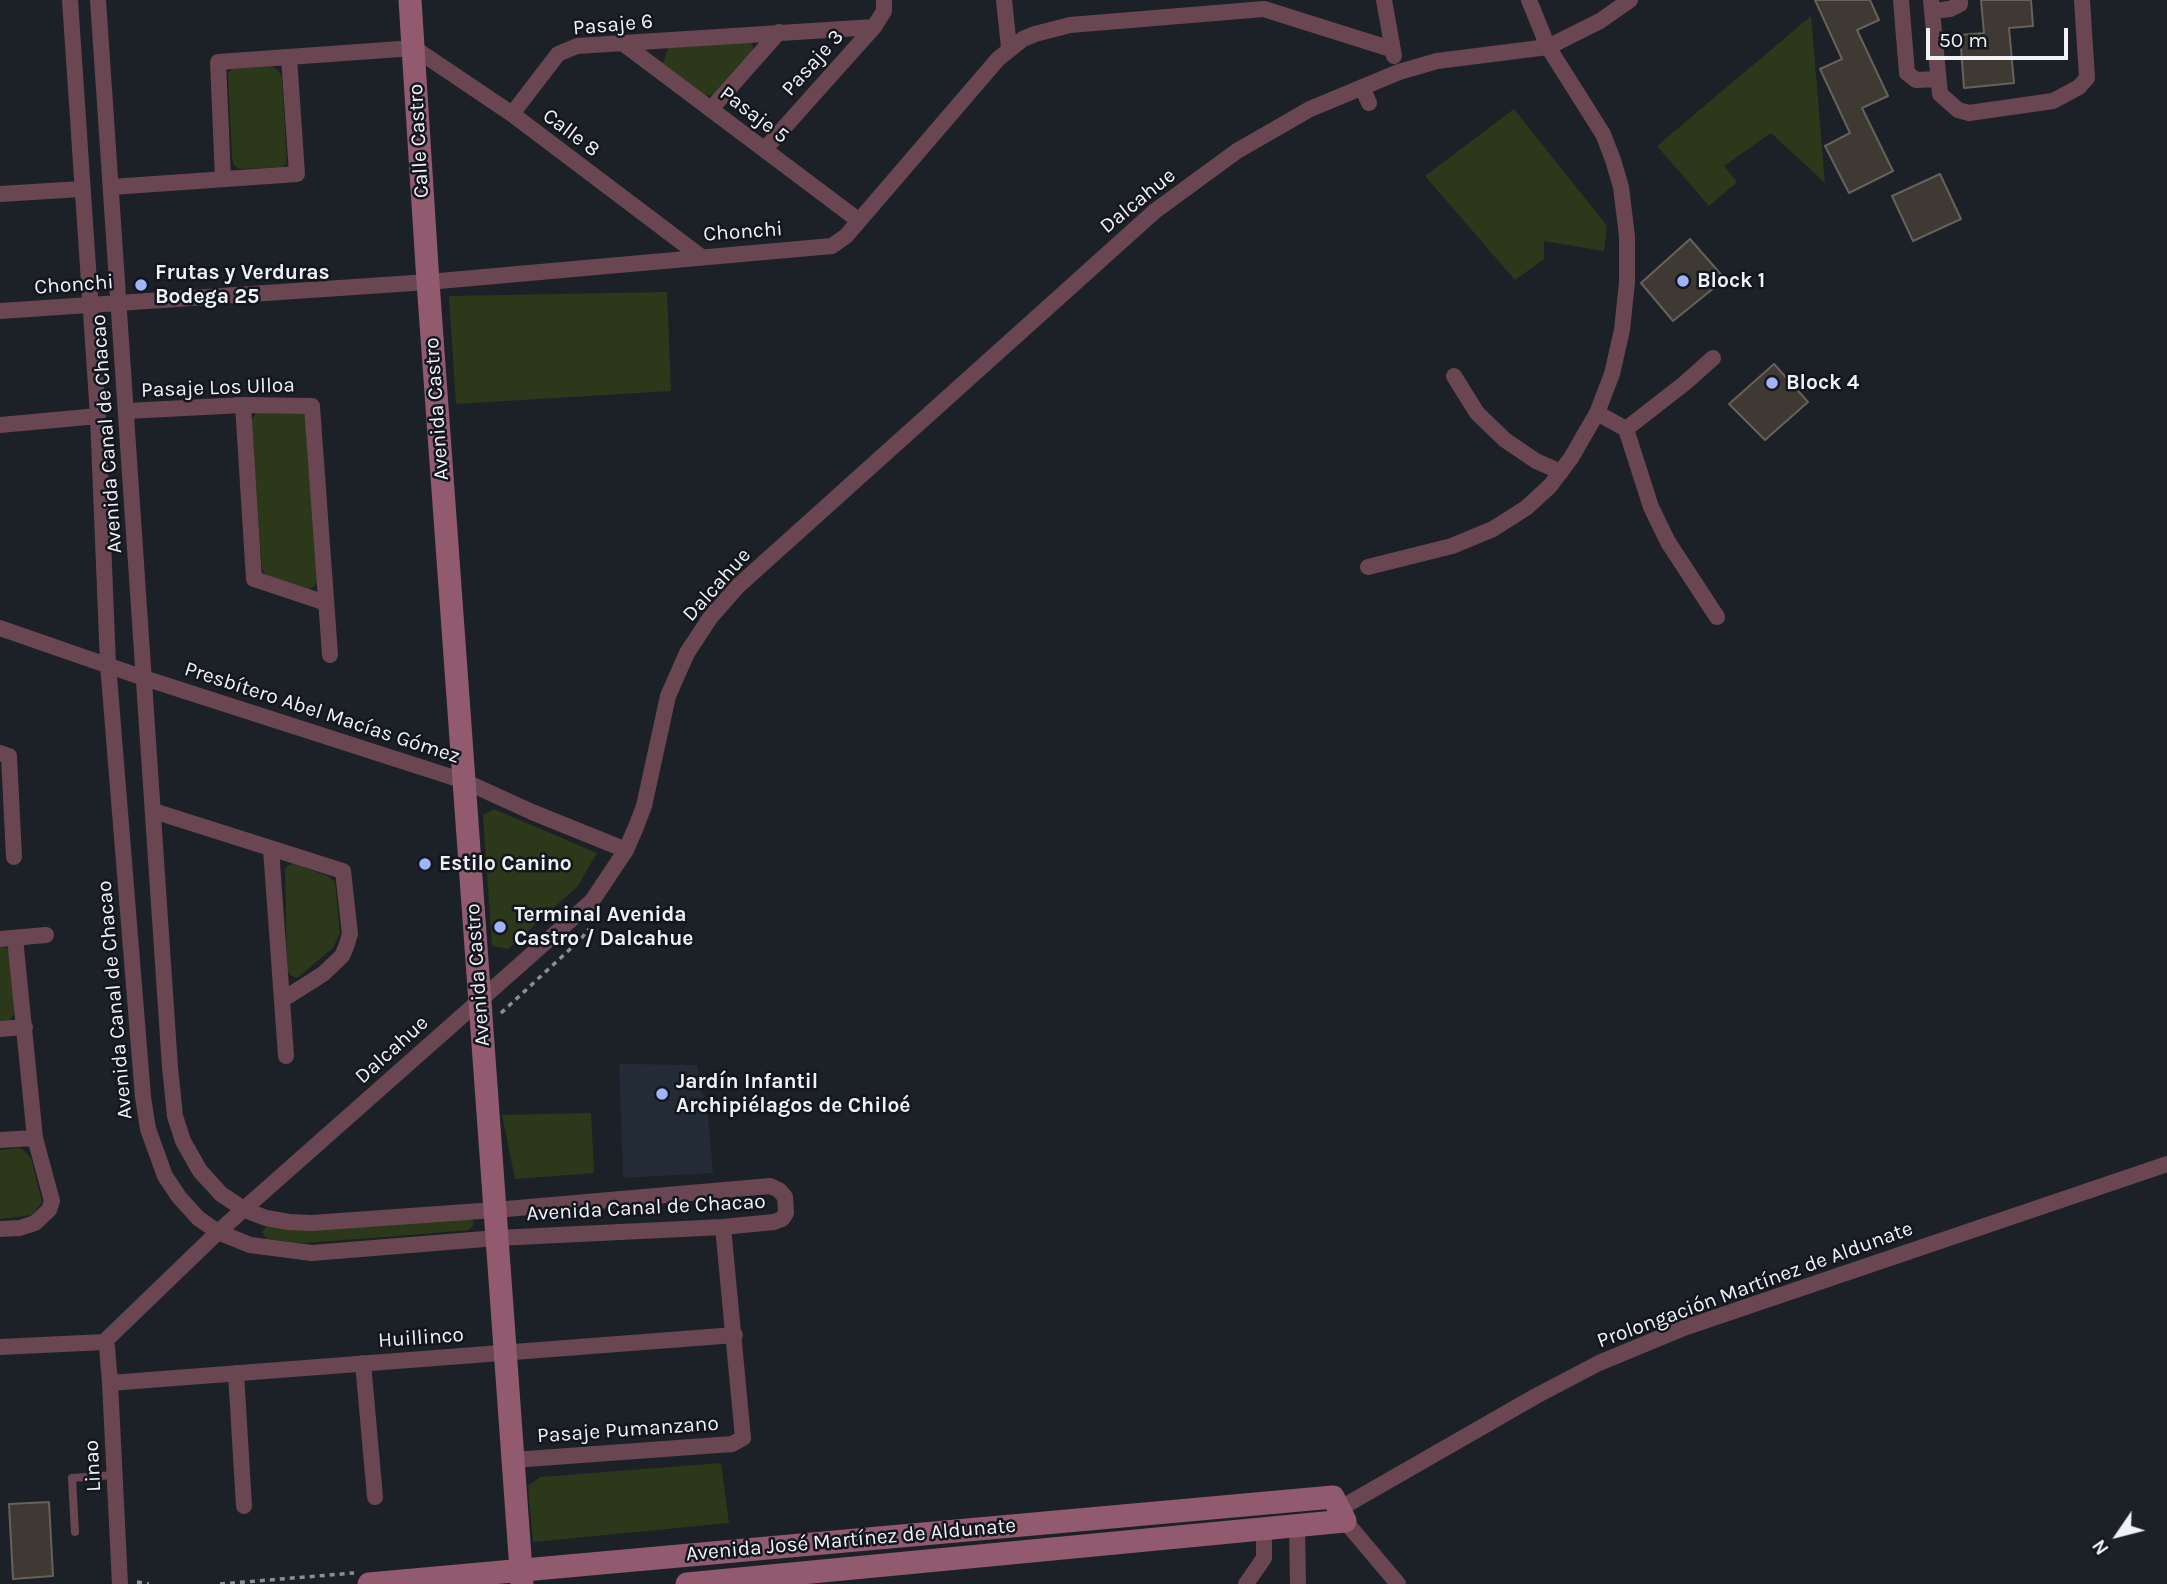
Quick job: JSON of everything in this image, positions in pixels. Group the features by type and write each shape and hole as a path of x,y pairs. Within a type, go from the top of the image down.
{"street":[{"name":"Avenida Canal de Chacao","path":"70,0 98,416 108,664 143,1097 148,1129 165,1176 198,1218 218,1232 250,1245 312,1253 497,1238 723,1227 782,1219 786,1213 785,1197 770,1186 312,1223 266,1218 245,1210 221,1194 200,1171 183,1142 175,1116 98,0"},
{"name":"Calle Castro","path":"410,0 428,282"},
{"name":"Pasaje 3","path":"765,149 874,27 884,11 884,0"},
{"path":"1004,0 1009,48"},
{"path":"1384,0 1391,49 1399,72"},
{"path":"1368,567 1452,546 1493,529 1532,503 1562,472 1597,413 1612,374 1622,330 1627,282 1625,213 1613,160 1602,134 1548,47 1529,0"},
{"name":"Dalcahue","path":"106,1344 218,1232 592,901 626,850 644,806 668,696 688,653 710,618 738,586 1156,211 1237,151 1310,109 1399,72 1445,60 1548,47 1600,21 1630,0"},
{"path":"1901,0 1908,73 1916,80 1938,79"},
{"path":"1960,0 1960,4 1950,9 1932,5 1940,94 1958,110 1969,113 2053,101 2079,87 2087,78 2082,0"},
{"name":"Chonchi","path":"0,311 428,282 832,246 846,236 1009,48 1035,34 1070,25 1264,4 1391,49"},
{"name":"Pasaje 6","path":"512,114 558,54 577,46 874,27"},
{"path":"711,109 779,32"},
{"name":"Pasaje 5","path":"624,44 858,220"},
{"path":"223,179 218,62 414,48"},
{"name":"Calle 8","path":"414,48 512,114 700,256"},
{"path":"112,187 297,174 289,57"},
{"path":"1362,87 1369,103"},
{"path":"0,194 81,188"},
{"name":"Avenida Castro","path":"428,282 521,1577"},
{"path":"1626,429 1713,358"},
{"path":"1454,376 1477,413 1506,440 1536,461 1562,472"},
{"path":"243,405 254,579 326,603 330,655"},
{"name":"Pasaje Los Ulloa","path":"127,411 243,405 312,406 326,603"},
{"path":"1597,413 1626,429 1651,507 1662,530 1689,577 1717,617"},
{"path":"0,425 98,416"},
{"name":"Presbítero Abel Macías Gómez","path":"0,628 144,678 464,781 626,850"},
{"path":"4,755 6,830 14,857"},
{"path":"154,811 343,872 350,934 342,956 323,974 282,1000"},
{"path":"271,849 286,1056"},
{"path":"0,1228 27,1226 49,1210 52,1200 35,1138 25,1027 7,939 46,935"},
{"path":"0,1029 25,1027"},
{"path":"0,1140 35,1138"},
{"name":"Prolongación Martínez de Aldunate","path":"1339,1509 1536,1395 1599,1363 1681,1329 2167,1164"},
{"name":"Pasaje Pumanzano","path":"513,1460 738,1442 744,1433 723,1227"},
{"name":"Huillinco","path":"110,1382 735,1335"},
{"path":"0,1348 106,1344"},
{"name":"Linao","path":"106,1344 120,1584"},
{"path":"363,1363 375,1497"},
{"path":"236,1373 244,1506"},
{"path":"1339,1509 1398,1584"},
{"name":"Avenida José Martínez de Aldunate","path":"687,1584 1297,1526 1339,1509"},
{"name":"Avenida José Martínez de Aldunate","path":"369,1584 521,1577 1339,1509"},
{"path":"1297,1526 1298,1584"},
{"path":"1245,1583 1264,1558 1264,1529"}],"lane":[{"path":"75,1531 72,1478 114,1475"}],"path":[{"path":"482,1031 580,940 594,922"}],"shaded area":[{"name":"Jardín Infantil Archipiélagos de Chiloé","path":"619,1064 697,1065 709,1124 713,1173 623,1178"}],"green space":[{"path":"1811,16 1825,183 1771,133 1724,166 1737,182 1709,206 1657,146"},
{"path":"752,43 754,51 716,96 704,95 663,63 668,48"},
{"path":"272,66 282,77 287,163 282,167 239,169 232,159 228,73 232,69"},
{"path":"1514,109 1607,226 1604,251 1544,241 1544,259 1515,280 1425,176"},
{"path":"667,292 671,391 456,404 449,296"},
{"path":"257,411 302,411 305,414 317,579 315,586 309,589 266,576 262,568 251,421"},
{"path":"494,809 597,853 578,886 508,949 492,946 483,815"},
{"path":"294,864 328,876 335,882 340,933 333,948 297,978 287,970 285,869"},
{"path":"0,946 9,949 15,1013 8,1022 0,1022"},
{"path":"591,1113 594,1173 515,1179 502,1115"},
{"path":"21,1148 31,1158 42,1202 32,1215 0,1219 0,1150"},
{"path":"472,1219 474,1224 469,1230 302,1243 267,1239 262,1232 267,1226"},
{"path":"721,1463 729,1523 533,1542 528,1486 540,1477"}],"building":[{"path":"1815,0 1870,0 1879,20 1857,30 1888,96 1862,108 1893,171 1849,193 1825,146 1850,133 1820,69 1842,59"},
{"path":"1981,0 2031,0 2033,26 2009,28 2014,83 1964,88 1960,35 1984,33"},
{"path":"1940,174 1961,219 1913,241 1892,196"},
{"name":"Block 1","path":"1690,239 1725,279 1673,321 1641,283"},
{"name":"Block 4","path":"1774,364 1808,402 1765,440 1729,404"},
{"path":"49,1502 53,1576 13,1579 9,1504"}],"place":[{"name":"Block 1","path":"1683,281"},
{"name":"Frutas y Verduras Bodega 25","path":"141,285"},
{"name":"Block 4","path":"1772,383"},
{"name":"Estilo Canino","path":"425,864"},
{"name":"Terminal Avenida Castro / Dalcahue","path":"500,927"},
{"name":"Jardín Infantil Archipiélagos de Chiloé","path":"662,1094"}]}
